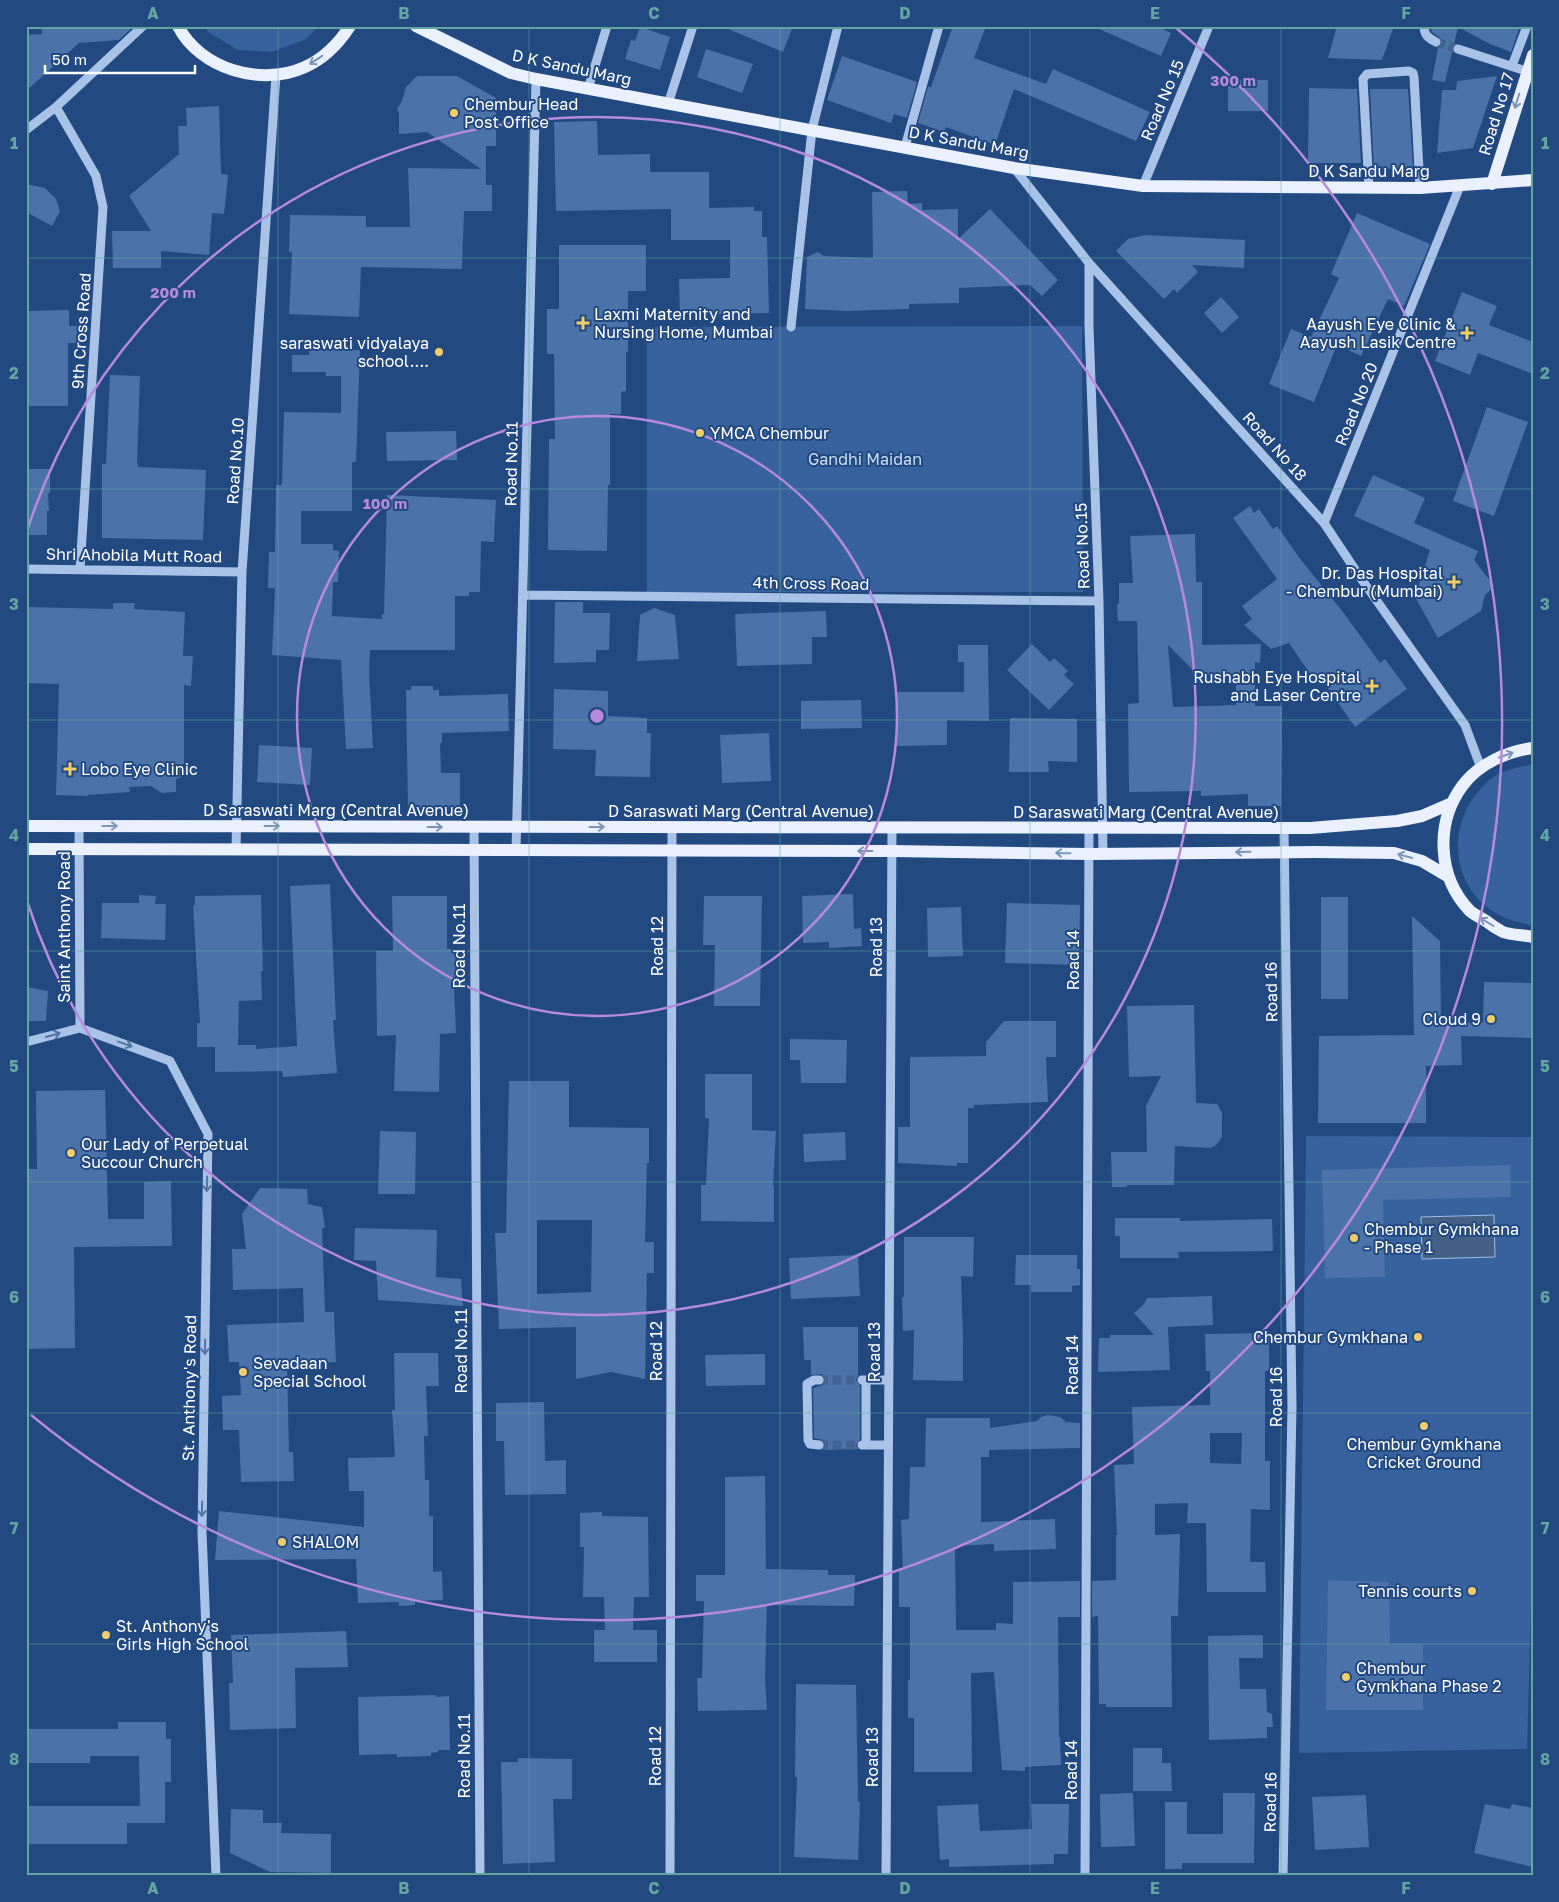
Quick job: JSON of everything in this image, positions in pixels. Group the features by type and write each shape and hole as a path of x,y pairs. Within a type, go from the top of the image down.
{"main road":[{"path":"178,26 183,36 208,60 241,74 276,75 305,67 324,55 330,51 350,26"},
{"name":"D K Sandu Marg","path":"416,26 510,73 536,79 1014,168 1142,186 1420,188 1533,180"},
{"name":"Road No 17","path":"1492,184 1526,71 1533,54"},
{"path":"1533,748 1496,759 1480,768 1464,784 1452,803 1444,827 1443,852 1449,877 1458,896 1471,912 1503,932 1533,937"},
{"name":"D Saraswati Marg (Central Avenue)","path":"26,826 1310,828 1397,821 1422,816 1452,803"},
{"path":"26,849 892,851 1088,854 1284,852 1394,854 1422,861 1449,877"}],"street":[{"path":"26,130 56,107 143,26"},
{"path":"588,89 607,26"},
{"path":"668,104 693,26"},
{"path":"791,327 812,130 838,26"},
{"path":"905,147 939,26"},
{"name":"Road No 15","path":"1142,186 1209,26"},
{"path":"1424,26 1424,33 1436,42"},
{"path":"1512,66 1528,30"},
{"path":"1458,49 1526,71"},
{"path":"1369,188 1363,78 1367,74 1409,71 1413,73 1414,77 1420,188"},
{"name":"Road No.10","path":"236,850 242,572 276,75"},
{"name":"Road No.11","path":"516,850 536,79"},
{"name":"9th Cross Road","path":"56,107 96,176 103,206 80,569"},
{"name":"Road No 18","path":"1014,168 1089,263 1324,523 1465,725 1480,768"},
{"name":"Road No 20","path":"1324,523 1460,186"},
{"name":"Road No.15","path":"1089,263 1089,326 1099,601 1103,854"},
{"name":"Shri Ahobila Mutt Road","path":"26,568 242,572"},
{"name":"4th Cross Road","path":"523,595 1099,601"},
{"name":"Saint Anthony Road","path":"79,826 80,1028"},
{"name":"Road No.11","path":"474,827 480,1876"},
{"name":"Road 12","path":"670,1876 672,827"},
{"name":"Road 13","path":"886,1876 892,828"},
{"name":"Road 14","path":"1085,1876 1089,828"},
{"name":"Road 16","path":"1283,1876 1292,1407 1284,828"},
{"path":"26,1042 80,1028"},
{"name":"St. Anthony's Road","path":"80,1028 170,1061 208,1134 202,1532 216,1876"},
{"path":"819,1380 810,1381 808,1384 808,1440 810,1444 820,1445"},
{"path":"888,1445 864,1445 864,1380 889,1380"}],"green space":[{"path":"205,26 319,26 306,39 272,52 238,50 208,32"},
{"name":"Gandhi Maidan","path":"1082,326 1083,592 647,592 647,327"},
{"path":"1533,764 1533,924 1529,925 1503,917 1485,906 1472,891 1463,875 1459,857 1458,838 1463,819 1471,801 1489,780 1500,773"},
{"name":"Chembur Gymkhana","path":"1306,1136 1533,1137 1533,1537 1527,1749 1299,1753"}],"shaded area":[{"path":"1494,1215 1495,1257 1422,1259 1421,1217"}],"building":[{"path":"42,26 134,26 119,40 79,43 26,91 26,35 42,34"},
{"path":"721,26 793,26 783,52"},
{"path":"953,26 986,26 974,58 1046,84 1053,69 1150,112 1136,141 1014,89 995,145 946,127 944,132 918,123 928,87 931,87"},
{"path":"1092,26 1156,26 1171,33 1161,56"},
{"path":"1337,26 1394,26 1382,60 1328,58"},
{"path":"1430,26 1520,26 1511,52 1490,44 1458,27 1445,82 1432,80 1438,48 1442,41 1432,32"},
{"path":"640,27 670,37 660,70 625,59 631,40 635,41"},
{"path":"706,49 753,64 742,93 697,77"},
{"path":"842,56 917,82 907,118 894,114 891,123 827,100"},
{"path":"417,76 457,76 496,98 496,146 486,146 486,185 492,185 492,211 464,211 462,269 361,267 359,317 289,314 292,252 289,252 290,215 366,216 366,227 410,227 408,168 481,169 427,132 399,134 399,113 397,109 402,101 406,87"},
{"path":"1497,76 1473,148 1437,153 1442,90 1456,90 1457,81"},
{"path":"1228,80 1268,80 1268,111 1228,111"},
{"path":"1309,88 1357,89 1361,163 1308,163"},
{"path":"1370,89 1408,89 1413,168 1374,169"},
{"path":"219,106 221,174 228,175 224,214 212,213 209,255 161,251 161,268 113,268 112,231 151,231 129,196 179,154 178,126 187,126 186,108"},
{"path":"597,121 598,155 650,154 650,172 709,172 709,208 754,207 754,211 762,211 762,237 767,237 769,313 680,315 679,279 730,278 730,240 671,240 671,209 556,211 554,122"},
{"path":"26,184 45,188 56,199 60,211 52,226 26,212"},
{"path":"907,191 908,204 922,203 922,210 958,209 958,239 990,209 1058,280 1042,296 1030,285 959,288 959,303 909,304 909,309 846,311 805,309 807,257 818,252 824,256 873,258 872,192"},
{"path":"1357,213 1430,244 1404,306 1388,299 1361,356 1337,345 1314,402 1269,384 1291,329 1311,337 1339,278 1331,274"},
{"path":"1145,235 1245,240 1244,268 1192,265 1198,272 1177,293 1174,289 1164,299 1116,251 1128,239"},
{"path":"559,245 646,245 646,291 628,291 626,391 621,392 621,414 610,414 610,485 608,485 607,551 548,550 549,439 555,439 554,354 547,354 547,309 559,309"},
{"path":"1462,292 1497,306 1489,325 1533,342 1533,374 1478,353 1470,375 1435,361"},
{"path":"1221,297 1239,317 1222,333 1204,313"},
{"path":"69,310 69,326 77,326 78,343 68,343 68,406 26,406 26,311"},
{"path":"309,350 360,350 356,462 352,462 352,511 301,511 301,544 333,544 333,550 339,551 338,582 333,582 332,616 382,619 382,614 384,614 387,495 496,500 494,542 481,541 480,592 469,592 469,596 455,596 455,650 370,650 369,672 373,748 346,749 341,660 272,655 275,588 268,588 269,552 275,552 276,485 282,485 284,412 341,413 341,376 326,376 326,372 292,372 292,355 309,355"},
{"path":"110,375 140,376 138,467 206,470 203,540 102,538 102,464 106,464"},
{"path":"1487,407 1528,422 1494,516 1453,501"},
{"path":"456,431 457,460 387,461 386,432"},
{"path":"26,469 50,469 47,535 26,535"},
{"path":"1373,475 1425,498 1414,523 1478,551 1474,560 1494,586 1485,595 1481,611 1438,638 1415,597 1430,550 1354,516"},
{"path":"1250,506 1254,513 1259,509 1273,529 1277,526 1380,663 1385,659 1407,689 1355,727 1322,680 1317,684 1289,643 1271,649 1244,625 1252,619 1242,606 1277,579 1233,518"},
{"path":"1195,534 1196,582 1202,582 1202,645 1261,644 1260,663 1255,662 1255,706 1282,706 1281,806 1248,806 1248,794 1201,796 1201,791 1129,792 1128,704 1139,703 1137,621 1118,621 1117,604 1119,604 1119,583 1133,583 1130,536","holes":["1168,645 1198,675 1236,675 1236,705 1173,707"]},
{"path":"555,602 583,602 583,613 610,613 609,650 596,650 596,662 554,663"},
{"path":"113,603 135,603 134,609 185,612 183,656 193,656 191,686 184,685 184,764 180,764 181,777 176,779 176,792 162,793 151,786 129,787 130,792 88,796 56,795 59,684 26,683 26,607 113,609"},
{"path":"654,608 675,615 679,659 637,661 640,615"},
{"path":"826,611 827,637 812,637 812,664 737,666 735,614"},
{"path":"1032,644 1050,662 1054,658 1068,671 1064,675 1074,684 1049,710 1007,670"},
{"path":"958,645 988,645 989,721 947,720 947,745 896,746 897,692 964,692 964,662 958,662"},
{"path":"411,686 433,686 433,690 439,690 439,696 508,694 509,731 442,733 442,743 440,743 441,773 460,773 460,809 408,809 406,690 411,690"},
{"path":"554,689 608,691 608,716 647,718 647,733 651,733 650,777 595,776 596,750 553,749"},
{"path":"861,700 862,728 801,729 801,701"},
{"path":"1010,718 1077,719 1077,762 1048,761 1049,772 1009,772"},
{"path":"769,733 771,781 722,783 720,735"},
{"path":"259,745 312,748 310,785 257,782"},
{"path":"330,884 336,1020 333,1020 337,1073 283,1077 282,1071 215,1072 215,1047 197,1047 197,1023 200,1023 193,905 195,906 195,896 261,895 262,1000 239,1001 238,1045 256,1045 256,1049 297,1046 290,886"},
{"path":"853,894 854,929 861,928 862,946 829,948 829,942 803,943 802,896"},
{"path":"139,895 156,896 155,904 166,904 165,940 101,938 102,903 139,903"},
{"path":"392,896 447,896 447,949 455,949 456,1033 440,1034 439,1092 394,1091 396,1035 377,1036 376,951 393,951"},
{"path":"704,896 762,896 760,1006 714,1006 715,945 703,945"},
{"path":"1321,897 1348,897 1348,999 1321,999"},
{"path":"1007,903 1080,905 1079,965 1005,963"},
{"path":"961,907 963,956 928,957 927,908"},
{"path":"1412,916 1440,941 1441,1024 1483,1022 1484,982 1533,983 1533,1038 1461,1036 1462,1065 1426,1066 1426,1123 1318,1123 1319,1036 1414,1035"},
{"path":"26,987 48,991 46,1021 26,1021"},
{"path":"1194,1005 1196,1103 1217,1104 1222,1113 1222,1137 1211,1148 1175,1146 1174,1185 1127,1185 1127,1187 1112,1187 1111,1152 1147,1152 1146,1106 1161,1076 1129,1077 1127,1006"},
{"path":"1004,1021 1056,1021 1056,1057 1046,1057 1048,1102 974,1105 974,1108 968,1108 968,1163 957,1163 957,1166 898,1163 898,1127 910,1127 910,1057 986,1056 986,1042"},
{"path":"790,1039 847,1040 846,1083 801,1083 800,1060 790,1060"},
{"path":"705,1074 752,1074 752,1130 776,1131 773,1186 774,1222 701,1221 701,1185 706,1185 709,1119 705,1118"},
{"path":"509,1081 569,1081 569,1127 649,1128 645,1242 654,1242 654,1273 647,1273 645,1379 611,1372 576,1379 576,1327 499,1329 495,1233 506,1233","holes":["537,1220 592,1220 591,1292 537,1294"]},
{"path":"105,1090 108,1219 144,1219 144,1182 171,1181 172,1246 74,1247 75,1348 26,1349 26,1169 37,1169 36,1091"},
{"path":"380,1131 416,1132 415,1194 378,1194"},
{"path":"845,1132 846,1160 804,1162 803,1134"},
{"name":"Chembur Gymkhana - Phase 1","path":"1510,1165 1511,1197 1383,1200 1385,1277 1325,1278 1322,1170"},
{"path":"260,1188 307,1189 308,1204 322,1207 325,1228 322,1228 325,1312 334,1312 336,1362 287,1365 289,1452 293,1452 294,1481 241,1482 239,1430 223,1430 222,1396 241,1395 239,1362 229,1362 227,1325 304,1322 303,1288 233,1290 232,1249 246,1249 242,1214"},
{"path":"1115,1218 1180,1218 1180,1221 1272,1219 1273,1251 1178,1252 1179,1258 1120,1258 1120,1236 1115,1236"},
{"path":"355,1228 437,1230 436,1277 461,1279 463,1306 378,1300 376,1261 354,1260"},
{"path":"904,1237 974,1237 973,1277 961,1276 963,1381 913,1380 914,1330 903,1331"},
{"path":"858,1255 860,1296 791,1299 789,1258"},
{"path":"1016,1255 1077,1255 1077,1269 1080,1269 1080,1285 1072,1286 1072,1292 1031,1292 1031,1285 1015,1285"},
{"path":"1212,1296 1213,1325 1168,1327 1170,1370 1098,1372 1099,1338 1110,1338 1110,1335 1154,1335 1134,1313 1144,1304 1147,1298"},
{"path":"803,1327 858,1327 858,1375 856,1380 860,1386 860,1439 856,1445 858,1449 823,1450 825,1445 823,1440 814,1438 813,1388 823,1385 825,1380 822,1374 811,1375 811,1360 804,1360"},
{"path":"1269,1333 1269,1371 1265,1371 1265,1461 1270,1461 1270,1510 1251,1509 1250,1562 1265,1562 1266,1592 1207,1592 1206,1523 1187,1523 1188,1503 1155,1504 1155,1535 1180,1534 1178,1616 1171,1616 1172,1707 1106,1707 1106,1704 1099,1704 1098,1616 1092,1617 1092,1581 1116,1580 1117,1535 1114,1465 1134,1464 1132,1407 1210,1405 1210,1371 1206,1371 1205,1334","holes":["1210,1433 1242,1433 1241,1464 1210,1463"]},
{"path":"394,1353 438,1353 439,1386 426,1386 428,1436 424,1436 425,1480 429,1480 429,1516 433,1516 433,1572 442,1571 443,1600 415,1601 415,1605 399,1606 399,1602 358,1603 356,1559 215,1560 219,1511 364,1527 364,1491 349,1491 348,1458 395,1457 392,1410 395,1410"},
{"path":"765,1354 765,1385 706,1386 705,1355"},
{"path":"544,1402 545,1461 566,1460 566,1494 505,1495 504,1441 496,1441 496,1403"},
{"path":"1048,1415 1060,1417 1066,1422 1080,1423 1080,1448 989,1450 989,1457 981,1457 981,1522 1055,1519 1056,1549 994,1551 994,1544 955,1546 956,1630 996,1630 996,1623 1013,1624 1013,1582 1080,1581 1080,1617 1058,1617 1061,1765 1025,1767 1025,1771 1002,1770 994,1672 971,1673 972,1772 914,1772 914,1718 908,1718 910,1607 899,1607 899,1570 903,1570 901,1520 909,1519 910,1467 925,1467 926,1418 990,1418 990,1428 1037,1421 1041,1417"},
{"path":"765,1476 766,1569 828,1570 828,1575 855,1575 854,1606 767,1605 765,1677 767,1710 698,1711 697,1678 702,1678 704,1601 696,1601 696,1575 725,1575 725,1477"},
{"path":"602,1512 602,1516 648,1517 649,1597 634,1597 633,1630 657,1630 657,1662 594,1662 594,1630 605,1630 604,1597 583,1597 584,1547 580,1547 580,1513"},
{"path":"1328,1580 1389,1582 1390,1644 1423,1644 1423,1710 1326,1710"},
{"path":"346,1631 348,1667 295,1668 296,1728 230,1730 229,1683 233,1683 231,1635"},
{"path":"1263,1635 1263,1658 1239,1658 1240,1689 1266,1689 1267,1712 1272,1714 1273,1727 1267,1727 1267,1738 1209,1740 1208,1636"},
{"path":"796,1684 856,1685 858,1802 860,1802 858,1860 794,1857 797,1777 795,1777"},
{"path":"436,1695 436,1697 449,1696 450,1750 438,1750 438,1752 431,1753 431,1756 397,1757 397,1754 359,1755 358,1697"},
{"path":"118,1722 166,1722 166,1739 171,1739 171,1782 165,1782 165,1823 127,1823 127,1844 26,1844 26,1806 140,1806 139,1756 90,1756 90,1763 26,1763 26,1729 118,1729"},
{"path":"1133,1748 1162,1748 1162,1763 1171,1763 1172,1791 1133,1791"},
{"path":"518,1758 572,1759 572,1799 553,1799 555,1862 503,1864 501,1762 518,1762"},
{"path":"1133,1793 1135,1846 1101,1847 1100,1794"},
{"path":"1223,1793 1255,1793 1254,1863 1182,1863 1182,1869 1165,1869 1165,1802 1187,1802 1187,1834 1223,1834"},
{"path":"1366,1795 1369,1847 1315,1850 1312,1797"},
{"path":"978,1804 980,1831 1032,1829 1031,1804 1069,1804 1068,1854 1054,1854 1054,1864 949,1867 949,1859 940,1860 937,1806"},
{"path":"1485,1804 1510,1809 1512,1804 1533,1808 1533,1867 1474,1853"},
{"path":"231,1809 263,1810 263,1823 282,1823 281,1833 331,1834 331,1873 270,1872 230,1853"}],"tunnel":[{"path":"1436,42 1458,49"},
{"path":"819,1380 861,1380"},
{"path":"819,1445 862,1445"}],"place":[{"name":"Chembur Head Post Office","path":"454,113"},
{"name":"Laxmi Maternity and Nursing Home, Mumbai","path":"583,323"},
{"name":"Aayush Eye Clinic & Aayush Lasik Centre","path":"1467,333"},
{"name":"saraswati vidyalaya school....","path":"439,352"},
{"name":"YMCA Chembur","path":"700,433"},
{"name":"Dr. Das Hospital - Chembur (Mumbai)","path":"1454,582"},
{"name":"Rushabh Eye Hospital and Laser Centre","path":"1372,686"},
{"name":"Lobo Eye Clinic","path":"70,769"},
{"name":"Cloud 9","path":"1491,1019"},
{"name":"Our Lady of Perpetual Succour Church","path":"71,1153"},
{"name":"Chembur Gymkhana - Phase 1","path":"1354,1238"},
{"name":"Chembur Gymkhana","path":"1418,1337"},
{"name":"Sevadaan Special School","path":"243,1372"},
{"name":"Chembur Gymkhana Cricket Ground","path":"1424,1426"},
{"name":"SHALOM","path":"282,1542"},
{"name":"Tennis courts","path":"1472,1591"},
{"name":"St. Anthony's Girls High School","path":"106,1635"},
{"name":"Chembur Gymkhana Phase 2","path":"1346,1677"}]}
